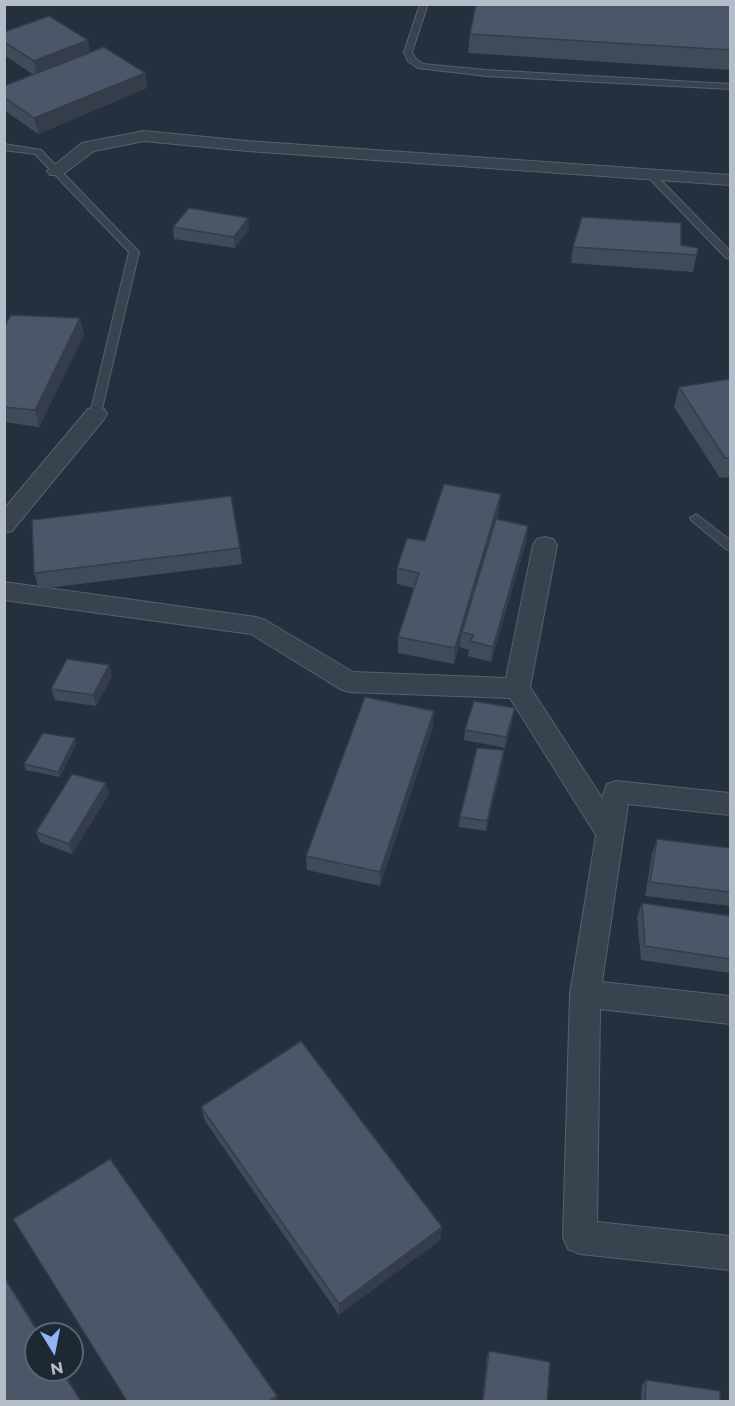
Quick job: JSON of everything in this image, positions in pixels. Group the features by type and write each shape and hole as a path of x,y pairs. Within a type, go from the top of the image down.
{"street":[{"path":"56,171 88,147 144,136 247,146 730,180"},
{"path":"4,525 96,414"},
{"path":"546,545 517,688 610,834"},
{"path":"4,591 256,626 349,682 517,688"},
{"path":"730,804 616,792 585,994 580,1237 730,1253"},
{"path":"585,994 730,1010"}],"lane":[{"path":"424,4 408,52 411,59 421,66 486,73 730,87"},
{"path":"4,147 38,152 134,252 96,414"},
{"path":"651,175 730,256"},
{"path":"696,518 730,546"}],"building":[{"path":"476,4 730,4 730,50 470,34"},
{"path":"49,16 88,40 34,61 4,42 4,32"},
{"path":"104,47 145,73 34,118 4,97 4,86"},
{"path":"189,208 248,218 234,237 173,227"},
{"path":"582,217 681,223 681,245 698,248 697,255 573,247"},
{"path":"11,315 80,318 35,410 4,407 4,327"},
{"path":"730,379 730,458 725,458 679,387"},
{"path":"444,484 501,494 455,648 398,637 419,573 397,568 407,538 425,541"},
{"path":"231,496 240,548 34,573 32,520"},
{"path":"496,519 528,526 493,647 470,641 474,635 462,632"},
{"path":"67,659 109,665 93,695 51,689"},
{"path":"365,697 434,711 380,872 306,856"},
{"path":"474,701 515,708 506,737 465,730"},
{"path":"43,733 75,738 58,772 24,764"},
{"path":"477,748 504,750 487,821 460,817"},
{"path":"72,774 106,783 69,844 36,832"},
{"path":"657,839 730,848 730,892 650,882"},
{"path":"642,903 730,916 730,959 645,946"},
{"path":"301,1041 442,1227 339,1304 201,1107"},
{"path":"110,1159 277,1396 269,1401 127,1401 84,1332 84,1322 78,1322 13,1219"},
{"path":"4,1277 32,1322 24,1322 24,1382 69,1382 81,1401 4,1401"},
{"path":"489,1351 550,1362 547,1401 483,1401"},
{"path":"646,1380 720,1391 720,1401 645,1401"}]}
